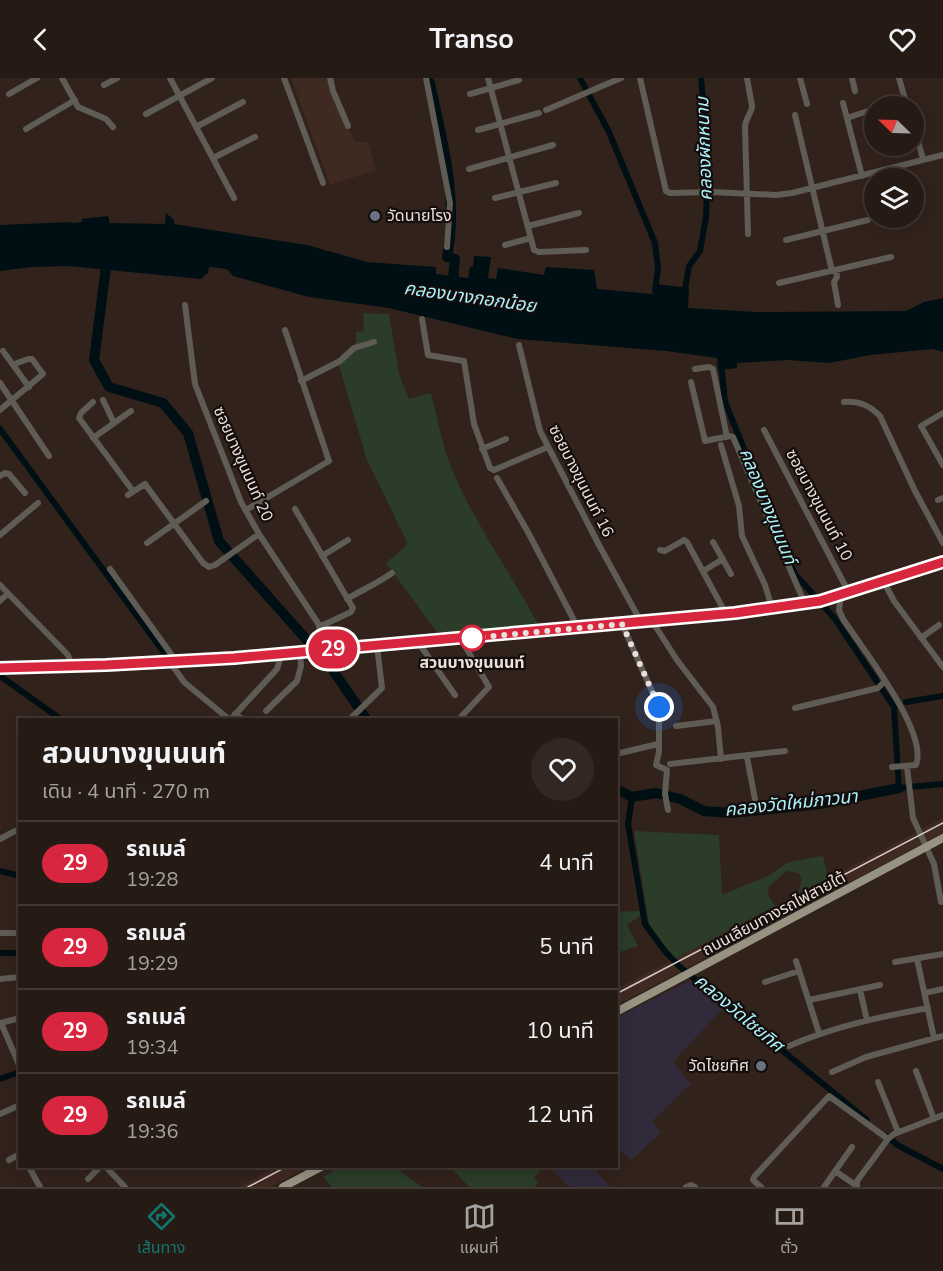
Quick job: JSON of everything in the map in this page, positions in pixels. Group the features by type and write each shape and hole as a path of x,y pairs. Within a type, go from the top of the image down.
{"main road":[{"name":"ถนนเลียบทางรถไฟสายใต้","path":"618,1011 943,838"},
{"path":"283,1187 319,1168"}],"street":[{"path":"9,94 37,78"},
{"path":"62,78 81,109 106,119 113,127"},
{"path":"104,85 117,78"},
{"path":"170,78 234,198"},
{"path":"146,114 212,78"},
{"path":"284,78 323,183"},
{"path":"330,78 348,126"},
{"path":"426,78 450,203 447,247"},
{"path":"488,78 536,251 585,250"},
{"path":"546,110 621,78"},
{"path":"640,78 666,190 670,193 776,195 812,189 943,155"},
{"path":"747,78 752,106 745,126 748,234"},
{"path":"801,78 807,104"},
{"path":"852,78 855,91"},
{"path":"899,78 904,96"},
{"path":"470,94 519,80"},
{"path":"26,129 75,100"},
{"path":"196,127 243,102"},
{"path":"843,103 862,176"},
{"path":"478,130 539,112"},
{"path":"847,118 864,112"},
{"path":"795,115 823,231 837,274 834,282 838,305"},
{"path":"213,159 255,137"},
{"path":"469,170 553,145"},
{"path":"495,198 556,183"},
{"path":"528,226 579,213"},
{"path":"786,240 864,221"},
{"path":"505,245 531,238"},
{"path":"779,283 891,257"},
{"name":"ซอยบางขุนนนท์ 20","path":"185,305 195,384 246,510 259,534 334,649"},
{"path":"422,319 428,355 464,361 474,424 488,466 494,470 548,447"},
{"path":"246,510 329,461 285,330"},
{"path":"301,381 340,361 354,348 374,342"},
{"name":"ซอยบางขุนนนท์ 16","path":"519,345 536,418 548,447 641,622"},
{"path":"3,351 29,387"},
{"path":"0,410 41,377 43,372 32,359 17,363"},
{"path":"695,369 709,367 713,369 727,437"},
{"path":"691,382 705,441 733,437 805,604"},
{"path":"0,383 49,456"},
{"path":"103,400 114,423"},
{"path":"843,402 856,401 880,416 915,491 943,543"},
{"path":"93,402 78,417 130,493 145,484 203,563 209,567 215,565 259,534"},
{"path":"93,438 131,411"},
{"path":"943,412 921,426 943,465"},
{"name":"ซอยบางขุนนนท์ 10","path":"764,430 849,593"},
{"path":"482,449 506,439"},
{"path":"721,445 739,506 742,536 765,585 772,608"},
{"path":"0,476 7,473 25,493"},
{"path":"496,478 529,534 578,628"},
{"path":"147,543 206,501"},
{"path":"0,535 38,503"},
{"path":"295,509 353,608 351,612 319,627"},
{"path":"322,556 348,540"},
{"path":"660,550 665,551 685,541 726,614"},
{"path":"713,542 731,574"},
{"path":"703,571 723,559"},
{"path":"0,668 234,658 726,614 829,599 941,562 943,570"},
{"path":"110,569 184,682 229,717 277,669 282,653"},
{"path":"348,599 366,587 377,584 392,573"},
{"path":"884,582 894,601 943,667"},
{"path":"0,585 68,655 72,665"},
{"path":"0,601 8,593"},
{"path":"841,595 840,610 843,620 885,681 915,735 917,763 899,767 909,788 913,818 934,864 941,902"},
{"path":"652,621 677,660 713,707 717,721 721,759"},
{"path":"622,624 659,707 656,765 667,770 665,794 668,810"},
{"path":"921,638 939,625"},
{"path":"460,718 489,687 461,639"},
{"path":"418,642 455,695"},
{"path":"350,718 382,688 377,646"},
{"path":"266,711 297,681 301,666 300,651"},
{"path":"795,708 878,688 885,681"},
{"path":"676,726 717,721"},
{"path":"618,754 658,744"},
{"path":"670,764 785,751"},
{"path":"747,757 756,809"},
{"path":"0,839 15,831"},
{"path":"0,933 18,933"},
{"path":"896,962 943,954"},
{"path":"918,959 934,1038"},
{"path":"796,961 819,1033"},
{"path":"765,982 800,971"},
{"path":"0,979 18,977"},
{"path":"809,1000 880,985"},
{"path":"925,993 943,989"},
{"path":"860,990 867,1020"},
{"path":"789,1046 819,1033 867,1020 928,1008"},
{"path":"18,1018 0,1023 18,1063"},
{"path":"832,1072 866,1057 943,1036"},
{"path":"916,1071 934,1119"},
{"path":"878,1082 892,1136"},
{"path":"761,1187 753,1180 754,1177 829,1096 892,1136"},
{"path":"0,1114 18,1106"},
{"path":"835,1171 857,1186 857,1181 892,1136 943,1115"},
{"path":"824,1187 852,1147"},
{"path":"9,1160 18,1155"},
{"path":"30,1168 40,1187"},
{"path":"88,1179 99,1168"},
{"path":"107,1168 125,1187"},
{"path":"686,1187 691,1185 694,1187"}],"shaded area":[{"path":"291,78 327,78 355,142 368,142 376,170 330,185"},
{"path":"943,818 943,833 618,1004 618,988"},
{"path":"690,981 723,1008 673,1062 691,1084 652,1121 661,1133 631,1160 618,1150 618,1017"},
{"path":"275,1168 306,1168 270,1187 239,1187"},
{"path":"538,1168 600,1168 596,1172 611,1187 570,1187 552,1169 541,1170"}],"green space":[{"name":"สวนบางขุนนนท์","path":"363,313 389,314 399,374 409,399 431,393 452,471 476,518 539,626 437,632 386,563 408,544 367,460 337,359 356,343 356,332 364,331"},
{"path":"634,831 719,835 722,895 770,875 788,862 823,856 828,878 798,894 802,879 799,873 787,871 769,886 768,895 775,906 674,959 649,923"},
{"path":"640,911 640,916 627,925 638,946 618,953 618,912"},
{"path":"339,1168 398,1168 422,1187 332,1187 323,1177"},
{"path":"451,1168 538,1168 541,1170 534,1177 538,1183 535,1187 469,1187"}],"water":[{"name":"คลองบางกอกน้อย","path":"166,213 174,220 174,224 307,245 367,262 436,267 436,274 453,276 459,274 459,277 468,278 470,267 473,267 474,256 491,257 488,278 496,279 498,268 544,275 546,267 594,270 597,289 653,294 655,284 689,288 688,308 757,312 906,311 924,302 943,298 943,352 933,349 870,355 829,363 788,360 737,363 737,368 721,370 718,369 717,358 666,351 517,339 389,308 309,297 233,276 227,269 209,267 208,273 201,279 68,266 0,271 0,225 73,223 82,222 82,219 108,216 110,223 165,224"}],"waterway":[{"path":"580,78 609,132 655,243 658,268 655,291"},
{"name":"คลองผักหนาม","path":"684,295 689,266 700,251 706,217 708,153 701,78"},
{"name":"คลองบางกอกน้อย","path":"430,83 448,170 451,213 447,257 455,259 452,287"},
{"name":"คลองวัดใหม่ภาวนา","path":"107,259 94,360 109,387 163,403 188,433 219,541 330,666 366,718"},
{"name":"คลองบางขุนนนท์","path":"721,363 725,402 795,574 835,619 894,707 899,788 943,784"},
{"path":"0,429 165,654"},
{"path":"0,676 59,718"},
{"path":"906,702 943,696"},
{"name":"คลองวัดใหม่ภาวนา","path":"618,790 632,797 656,793 680,799 704,811 731,813 820,804 899,788"},
{"name":"คลองวัดไชยทิศ","path":"632,797 628,824 645,924 679,966 867,1120"},
{"path":"0,871 18,876"},
{"path":"0,953 18,953"},
{"path":"0,1079 18,1073"},
{"name":"คลองวัดไชยทิศ","path":"886,1136 899,1146 943,1169"}],"railway":[{"path":"618,993 943,823"},
{"path":"248,1187 284,1168"}],"bus line":[{"name":"29","path":"0,668 234,658 735,613 820,601 943,562"}],"place":[{"name":"วัดนายโรง","path":"375,216"},
{"name":"สวนบางขุนนนท์","path":"472,638"},
{"name":"วัดไชยทิศ","path":"761,1066"}],"route":[{"path":"472,638 622,624 659,707"}]}
